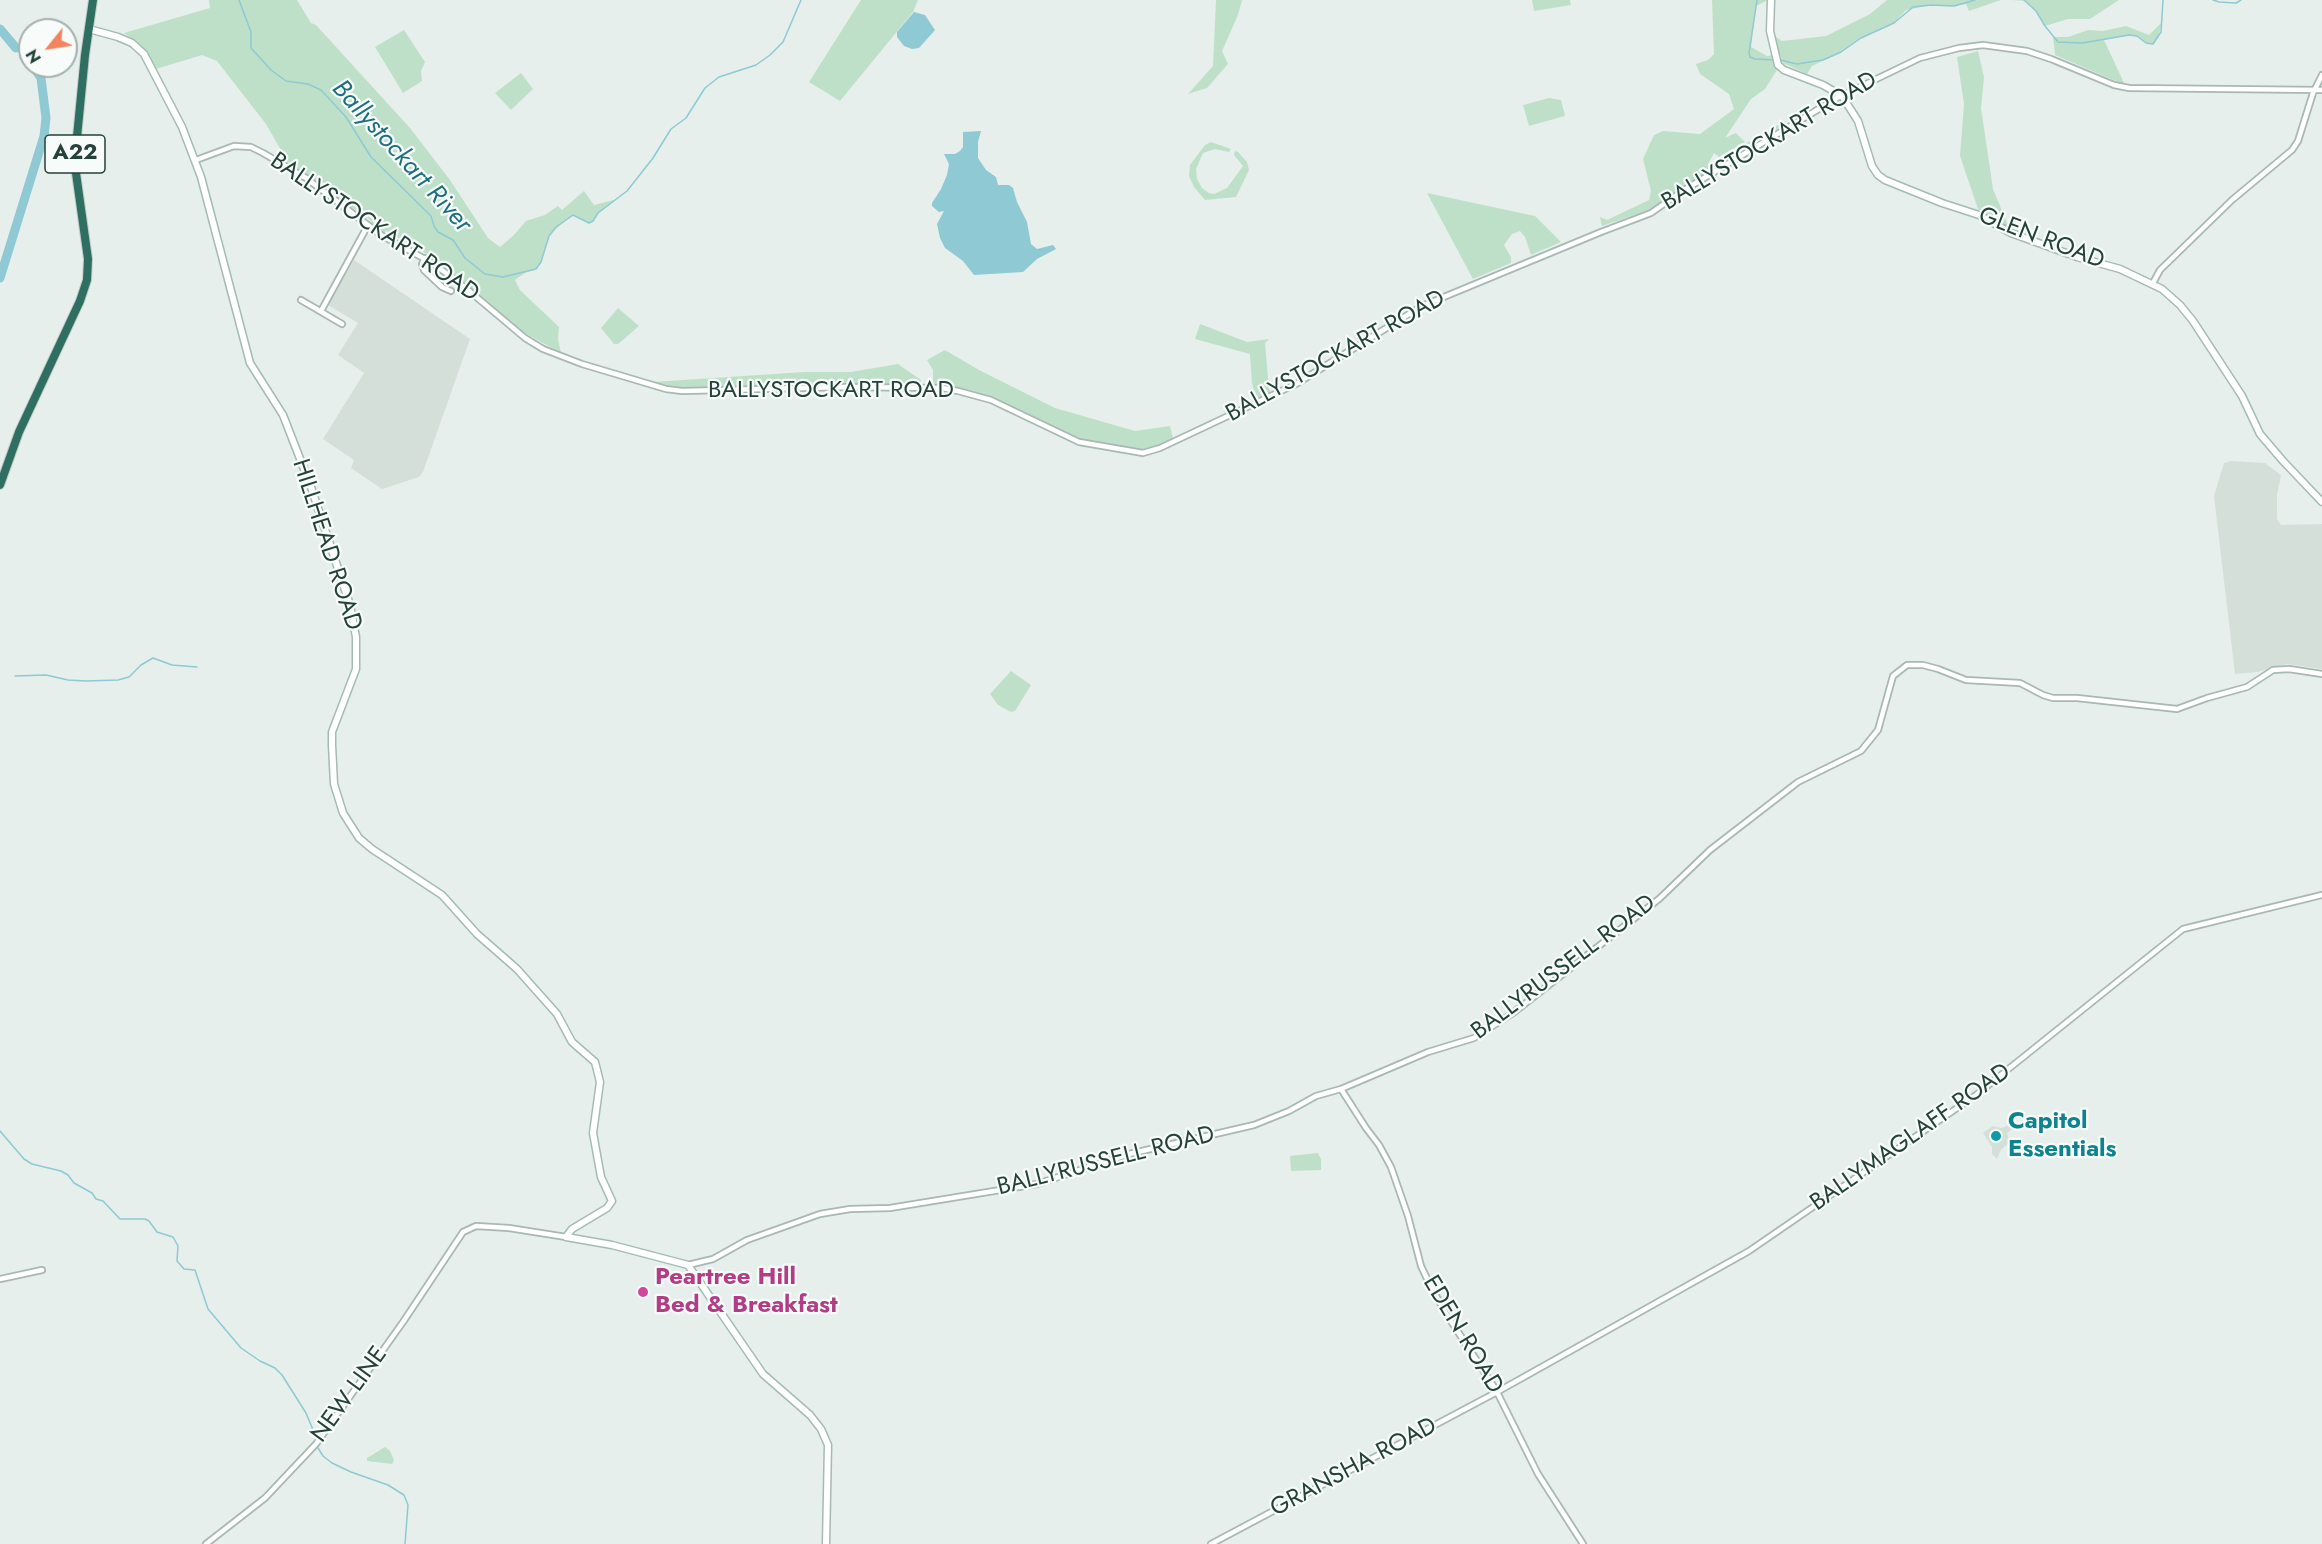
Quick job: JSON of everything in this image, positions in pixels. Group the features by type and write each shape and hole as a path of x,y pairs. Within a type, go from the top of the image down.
{"highway":[{"name":"A22","path":"0,485 19,432 76,309 87,280 88,259 75,166 77,122 93,0"}],"street":[{"name":"GLEN ROAD","path":"1771,0 1770,31 1778,64 1784,70 1823,85 1842,96 1858,121 1872,166 1885,180 1941,203 1979,215 2011,233 2077,257 2120,268 2153,283 2172,297 2186,312 2242,396 2260,434 2322,502"},
{"name":"HILLHEAD ROAD","path":"89,29 132,43 144,54 196,160 250,363 283,415 311,488 354,620 356,669 332,732 334,784 343,813 359,838 442,895 477,934 517,969 557,1014 572,1042 598,1067 600,1082 593,1133 601,1177 612,1201 607,1208 572,1229 566,1237"},
{"name":"BALLYSTOCKART ROAD","path":"196,160 234,146 251,147 306,178 381,235 425,258 468,290 511,328 543,349 582,364 666,389 682,391 845,387 942,388 991,400 1079,442 1143,453 1160,448 1296,384 1422,306 1651,213 1842,96 1920,58 1963,47 1983,45 2027,51 2114,85 2129,88 2322,90"},
{"path":"2153,283 2160,270 2232,200 2292,150 2298,141 2314,89 2322,75"},
{"path":"321,311 368,225"},
{"path":"425,258 422,264 424,270 442,287 451,291"},
{"path":"301,300 342,324"},
{"name":"BALLYRUSSELL ROAD","path":"687,1265 713,1259 747,1240 820,1214 850,1209 890,1208 1037,1184 1129,1154 1254,1125 1289,1111 1316,1096 1341,1089 1428,1052 1474,1038 1513,1012 1659,899 1710,850 1773,801 1807,777 1861,751 1878,730 1893,676 1907,665 1923,665 1966,680 2020,683 2052,698 2077,698 2168,708 2183,708 2207,698 2247,687 2279,669 2322,674"},
{"name":"BALLYMAGLAFF ROAD","path":"1497,1392 1764,1241 1990,1085 2183,929 2322,895"},
{"name":"EDEN ROAD","path":"1341,1089 1391,1167 1408,1216 1421,1266 1430,1285 1497,1392 1538,1474 1583,1544"},
{"name":"NEW LINE","path":"206,1544 265,1498 316,1444 403,1322 458,1238 472,1226 509,1228 566,1237"},
{"path":"566,1237 612,1245 687,1265 752,1361 763,1374 810,1415 821,1429 828,1444 826,1544"},
{"path":"0,1280 42,1270"},
{"name":"GRANSHA ROAD","path":"1211,1544 1497,1392"}],"shaded area":[{"path":"354,260 470,339 423,472 419,477 382,489 351,468 354,460 323,439 364,373 338,355 358,323 328,305"},
{"path":"2231,461 2265,463 2281,475 2277,495 2277,519 2281,525 2322,524 2322,669 2287,664 2257,672 2235,674 2214,496 2224,463"},
{"path":"2009,1125 2012,1129 2007,1133 2010,1142 2001,1150 1997,1159 1992,1154 1992,1147 1983,1133 1993,1126 2001,1128"}],"green space":[{"path":"209,0 297,0 311,23 316,25 410,128 450,180 488,238 500,247 526,221 545,215 558,206 562,210 584,191 594,205 617,199 589,223 573,215 549,236 541,262 536,269 515,280 520,290 559,327 558,339 561,353 523,332 427,254 386,231 381,235 370,220 285,160 266,124 217,61 202,55 156,69 146,52 124,33 210,8"},
{"path":"861,0 918,0 913,12 840,101 809,82"},
{"path":"1216,0 1242,0 1222,51 1228,64 1207,88 1188,94 1213,66"},
{"path":"1532,0 1570,0 1571,5 1534,11"},
{"path":"1712,0 1768,0 1756,6 1751,47 1767,56 1774,55 1777,70 1765,89 1751,99 1725,138 1736,133 1745,142 1719,157 1714,153 1707,166 1785,121 1786,123 1649,210 1602,226 1600,217 1607,220 1649,200 1651,191 1643,159 1654,135 1663,131 1700,134 1734,109 1729,94 1700,74 1696,64 1708,60 1714,54"},
{"path":"1887,0 2001,0 1969,11 1966,4 1931,5 1906,10 1894,23 1861,38 1841,52 1812,66 1807,74 1783,63 1773,35 1782,41 1826,36 1870,14"},
{"path":"2012,0 2119,0 2090,19 2068,19 2045,26 2036,11 2026,1"},
{"path":"2162,22 2158,38 2153,44 2146,43 2137,36 2129,35 2104,40 2125,85 2055,55 2053,37 2068,37 2088,30 2103,31 2126,26 2149,35"},
{"path":"404,30 425,62 421,71 422,81 403,93 375,47"},
{"path":"1978,51 1984,77 1981,108 1993,189 2010,230 1978,209 1960,156 1964,104 1957,57"},
{"path":"521,73 533,89 511,110 495,93"},
{"path":"1549,98 1561,100 1565,116 1529,126 1523,105"},
{"path":"1211,142 1231,149 1229,152 1215,149 1203,153 1196,169 1197,179 1202,188 1209,193 1214,194 1227,188 1243,166 1234,155 1235,151 1238,152 1247,162 1249,170 1236,197 1205,200 1194,187 1189,176 1190,165 1205,145"},
{"path":"1427,193 1535,216 1561,242 1531,255 1525,237 1520,231 1512,234 1504,245 1511,257 1511,263 1473,279"},
{"path":"618,308 639,326 618,344 614,344 601,328"},
{"path":"1200,324 1247,342 1269,339 1265,343 1269,389 1273,396 1257,404 1252,383 1250,354 1195,339"},
{"path":"945,350 979,370 1055,408 1135,431 1170,426 1174,442 1135,453 1079,442 993,398 959,388 933,385 933,370 927,360"},
{"path":"898,364 921,380 921,385 844,384 682,388 667,387 652,382 805,372 851,372"},
{"path":"1011,671 1031,685 1015,711 1011,712 998,705 990,694"},
{"path":"1318,1153 1321,1159 1321,1170 1291,1171 1290,1156"},
{"path":"385,1447 390,1451 394,1460 392,1464 367,1461 367,1458"}],"water":[{"path":"914,12 925,15 935,30 919,48 912,49 904,46 897,37 897,32"},
{"path":"981,131 978,158 986,170 996,177 998,185 1009,185 1013,188 1027,222 1031,244 1037,249 1053,245 1056,249 1037,259 1023,272 974,275 963,261 945,248 940,238 937,224 944,211 939,212 932,206 932,203 947,175 949,164 944,154 955,154 960,151 963,147 963,132"}],"waterway":[{"name":"Ballystockart River","path":"239,0 251,32 251,48 271,70 286,81 308,84 321,90 346,117 371,157 431,216 438,232 453,240 465,258 485,274 503,277 536,269 541,262 549,236 556,227 573,215 589,223 593,221 598,213 627,191 653,158 671,129 686,118 705,88 719,77 756,65 783,42 801,0"},
{"name":"Ballystockart River","path":"1757,0 1750,57 1775,60"},
{"name":"Ballystockart River","path":"1780,60 1797,64 1823,60 1841,52 1861,38 1894,23 1913,7 1954,6 1975,0"},
{"path":"2024,0 2036,11 2058,42 2082,43 2129,35 2137,36 2146,43 2153,44 2161,32 2163,0"},
{"path":"2213,0 2236,3 2241,0"},
{"path":"0,29 16,48"},
{"path":"0,278 44,136 46,118 41,78"},
{"path":"15,676 46,675 86,681 118,680 129,677 141,665 153,658 172,665 197,667"},
{"path":"0,1131 24,1159 32,1164 68,1175 74,1183 92,1193 96,1199 103,1201 120,1219 145,1219 157,1232 173,1237 178,1246 177,1261 184,1269 195,1270 208,1309 241,1348 275,1368 282,1375 306,1413 316,1437"},
{"path":"318,1448 323,1456 332,1463 388,1485 404,1495 408,1505 405,1544"}],"place":[{"name":"Capitol Essentials","path":"1996,1136"},
{"name":"Peartree Hill Bed & Breakfast","path":"643,1292"}]}
